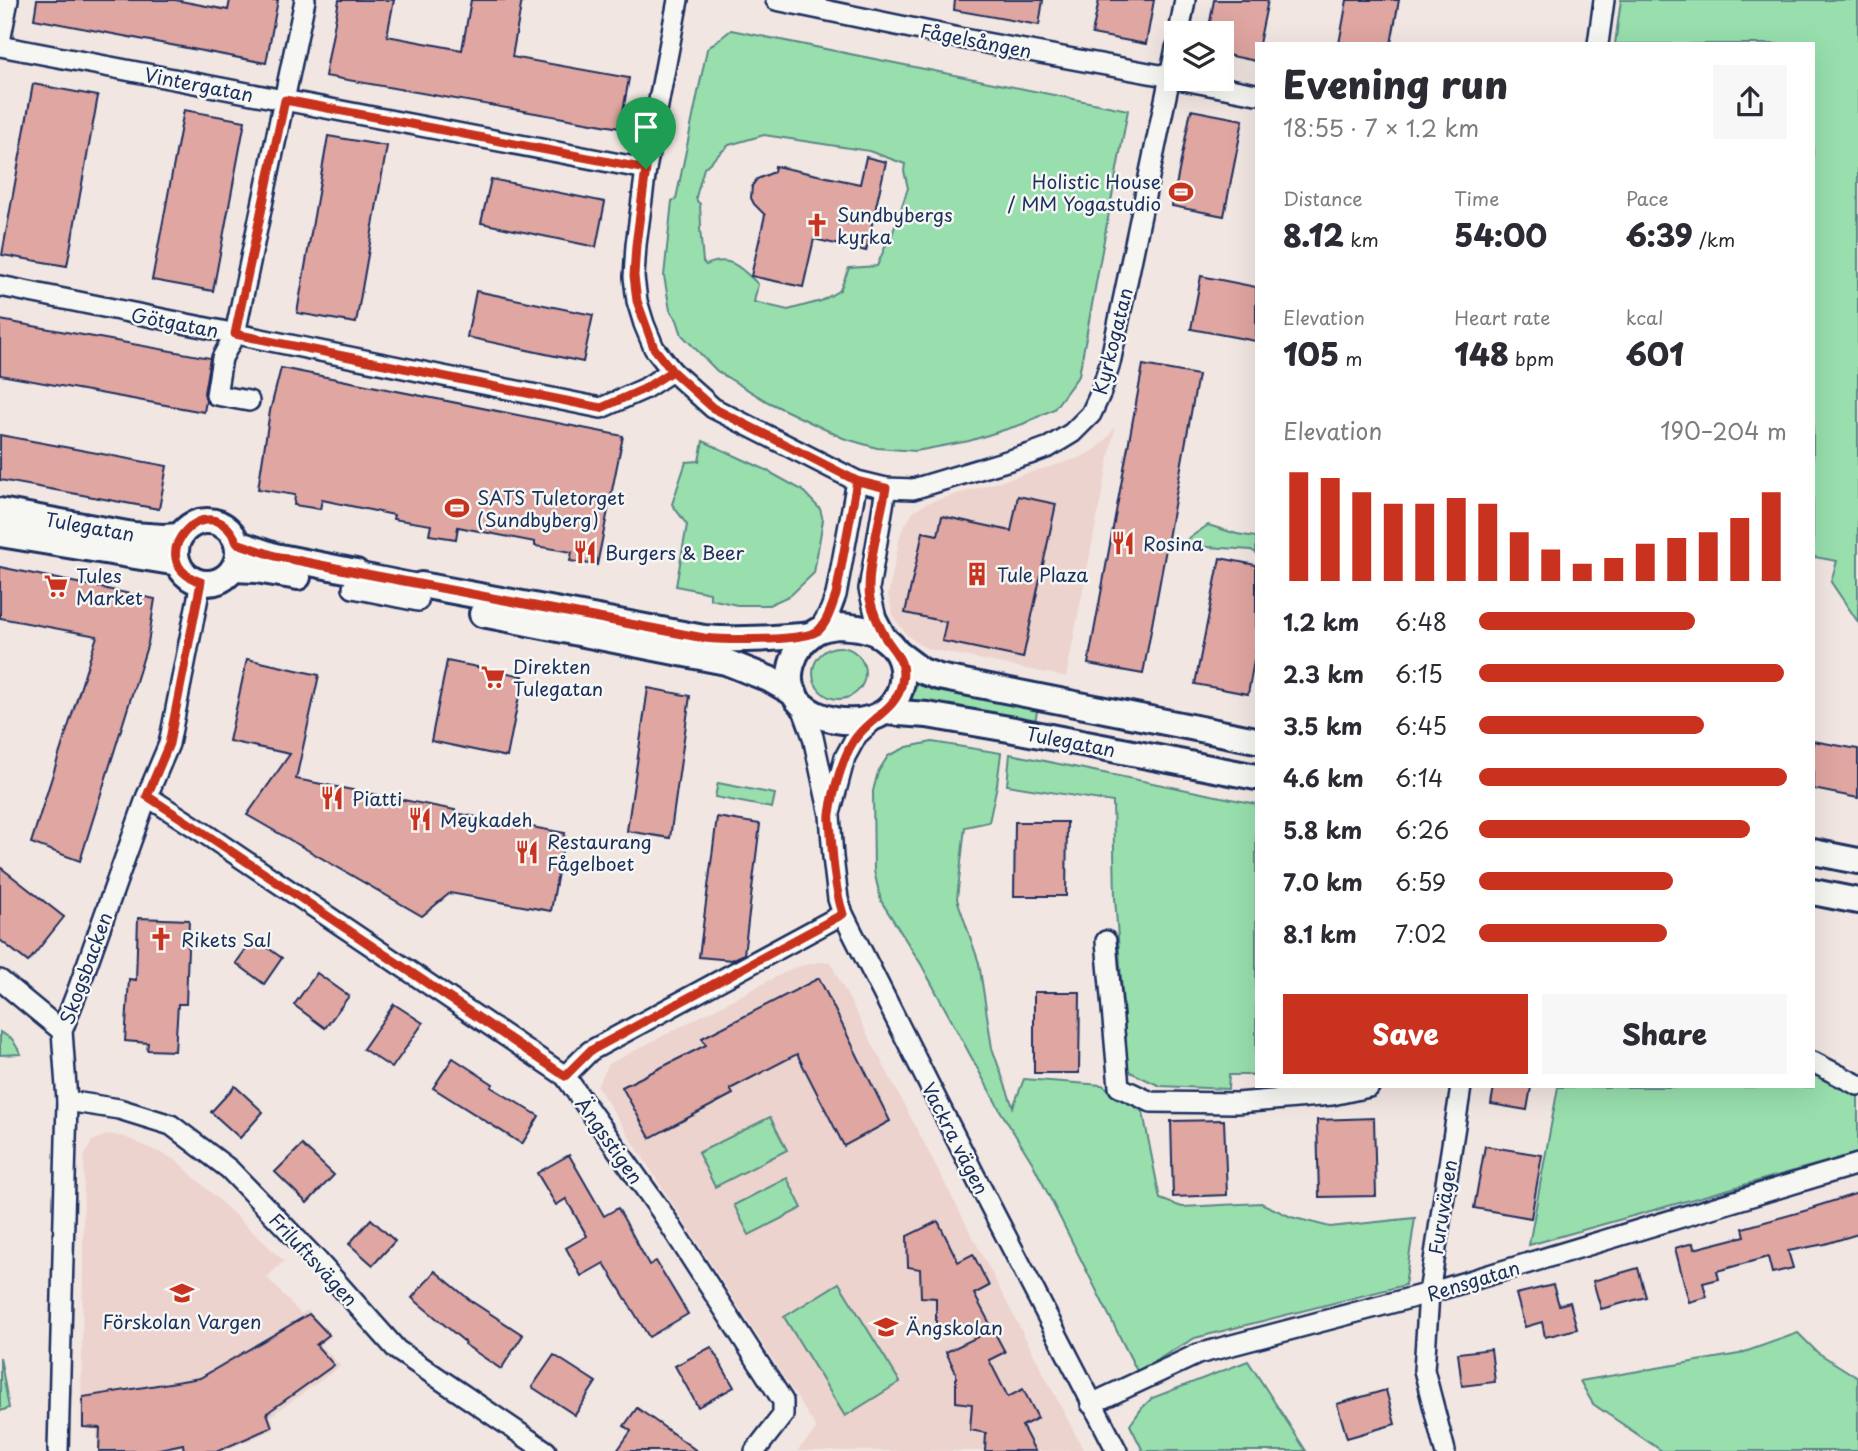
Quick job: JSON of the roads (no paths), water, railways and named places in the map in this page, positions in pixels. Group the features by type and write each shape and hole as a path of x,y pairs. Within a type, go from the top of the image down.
{"street":[{"path":"0,44 8,0"},
{"path":"249,401 216,395 222,359 235,334 305,0"},
{"name":"Kyrkogatan","path":"678,0 646,169 636,245 634,276 637,301 654,348 672,371 713,408 857,481 886,488 913,489 1030,454 1049,447 1072,433 1091,414 1110,363 1172,91"},
{"name":"Fågelsången","path":"776,0 959,38 1164,76"},
{"path":"1181,21 1185,0"},
{"path":"1598,42 1604,0"},
{"name":"Vintergatan","path":"0,44 646,169"},
{"name":"Fågelsången","path":"1234,89 1255,93"},
{"name":"Götgatan","path":"0,286 601,408 644,389 672,371"},
{"path":"857,481 836,595 830,611 795,654 791,669 790,682 798,699 830,719 855,721 881,714 899,694 903,681 902,668 876,618 869,589 886,488"},
{"name":"Tulegatan","path":"0,511 133,535 163,537 180,536 198,522 213,521 226,527 237,543 275,556 355,580 726,662 769,679 798,699"},
{"name":"Tulegatan","path":"0,534 178,563"},
{"path":"180,536 176,554 178,563 187,576 201,582"},
{"path":"233,569 238,556 237,543"},
{"name":"Tulegatan","path":"201,582 222,579 233,569 355,580"},
{"name":"Skogsbacken","path":"58,1451 67,1101 62,1031 147,796 169,744 201,582"},
{"name":"Tulegatan","path":"420,593 704,638 758,640 815,632"},
{"path":"815,632 837,626 857,626 876,633 893,647"},
{"name":"Tulegatan","path":"893,647 922,671 951,680 1255,740"},
{"name":"Vackra vägen","path":"798,699 813,737 830,815 832,858 843,914 1116,1451"},
{"name":"Tulegatan","path":"881,714 927,715 1255,777"},
{"name":"Vackra vägen","path":"830,815 845,757 858,735 881,714"},
{"name":"Ängsstigen","path":"147,796 565,1076 661,1211 783,1401 783,1415 755,1451"},
{"path":"1815,852 1858,860"},
{"path":"1815,892 1858,901"},
{"path":"565,1076 590,1051 843,914"},
{"path":"1106,941 1119,1087 1151,1102 1237,1103 1332,1095 1364,1088"},
{"path":"0,980 62,1031"},
{"path":"1815,1063 1858,1086"},
{"name":"Furuvägen","path":"1445,1451 1424,1370 1429,1293 1461,1088"},
{"name":"Friluftsvägen","path":"67,1101 119,1109 171,1125 229,1169 316,1259 397,1350 547,1451"},
{"name":"Rensgatan","path":"1091,1404 1198,1354 1429,1293 1858,1164"}],"place":[{"name":"Holistic House / MM Yogastudio","path":"1181,192"},
{"name":"Sundbybergs kyrka","path":"817,225"},
{"name":"SATS Tuletorget (Sundbyberg)","path":"457,508"},
{"name":"Rosina","path":"1123,543"},
{"name":"Burgers & Beer","path":"585,552"},
{"name":"Tule Plaza","path":"977,574"},
{"name":"Tules Market","path":"56,586"},
{"name":"Direkten Tulegatan","path":"493,677"},
{"name":"Piatti","path":"332,798"},
{"name":"Meykadeh","path":"420,819"},
{"name":"Restaurang Fågelboet","path":"527,852"},
{"name":"Rikets Sal","path":"161,939"},
{"name":"Förskolan Vargen","path":"182,1293"},
{"name":"Ängskolan","path":"886,1327"}]}
